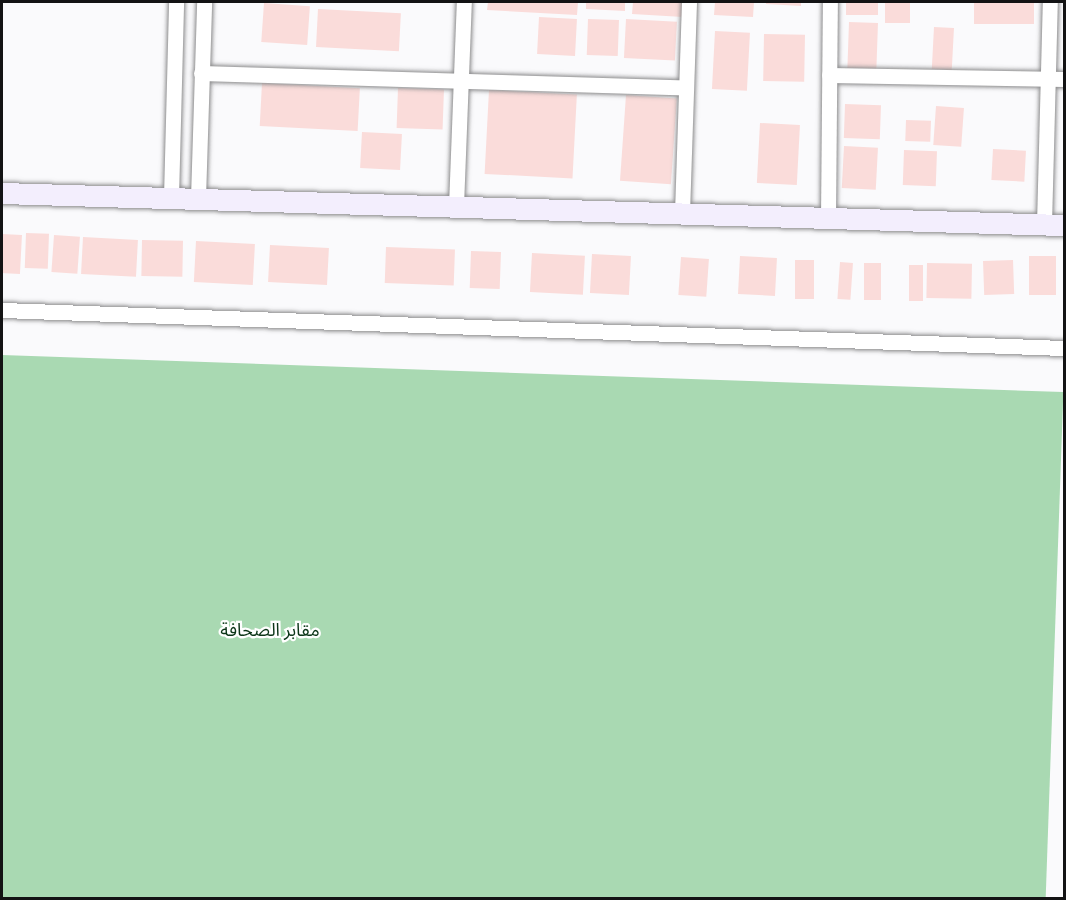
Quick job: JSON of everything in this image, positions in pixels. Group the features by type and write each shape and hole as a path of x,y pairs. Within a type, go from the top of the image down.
{"street":[{"path":"171,197 177,2"},
{"path":"198,198 204,2"},
{"path":"456,206 464,2"},
{"path":"682,213 689,2"},
{"path":"828,218 831,2"},
{"path":"2,193 1054,225 1048,78 1050,2"},
{"path":"201,73 461,83 686,87"},
{"path":"829,75 1065,79"},
{"path":"2,310 1065,348"}],"green space":[{"name":"مقابر الصحافة","path":"2,355 1063,392 1046,898 2,898"}],"building":[{"path":"488,2 578,2 577,15 487,10"},
{"path":"586,2 625,2 625,11 586,9"},
{"path":"633,2 684,2 683,17 632,14"},
{"path":"715,2 754,2 753,17 714,15"},
{"path":"766,2 801,2 801,6 766,4"},
{"path":"846,2 878,2 878,15 846,15"},
{"path":"885,2 910,2 910,23 885,23"},
{"path":"974,2 1034,2 1034,24 974,24"},
{"path":"264,3 310,6 307,45 261,42"},
{"path":"318,9 401,13 399,51 316,47"},
{"path":"539,17 577,19 575,56 537,54"},
{"path":"588,19 619,20 618,56 587,55"},
{"path":"626,19 677,22 675,61 624,58"},
{"path":"849,22 878,23 876,69 847,68"},
{"path":"934,27 954,28 952,70 932,69"},
{"path":"715,31 750,33 747,91 712,89"},
{"path":"764,34 805,35 804,82 763,81"},
{"path":"262,83 360,88 358,131 260,126"},
{"path":"398,88 444,90 443,130 397,128"},
{"path":"489,90 577,95 572,178 485,174"},
{"path":"626,95 677,99 671,184 620,181"},
{"path":"845,104 881,105 880,139 844,138"},
{"path":"936,106 964,108 961,147 933,145"},
{"path":"906,120 931,121 930,142 905,141"},
{"path":"760,123 800,125 797,185 757,183"},
{"path":"362,132 402,134 400,170 360,168"},
{"path":"844,146 878,148 876,190 842,188"},
{"path":"993,149 1026,151 1024,182 991,180"},
{"path":"904,150 937,151 936,186 903,185"},
{"path":"26,233 49,234 48,269 25,268"},
{"path":"2,234 22,235 20,274 2,273"},
{"path":"54,235 80,237 77,274 51,272"},
{"path":"83,237 138,240 136,277 81,274"},
{"path":"142,240 183,241 182,277 141,276"},
{"path":"196,241 255,244 253,285 194,282"},
{"path":"270,245 329,248 327,285 268,282"},
{"path":"386,247 455,249 454,285 385,283"},
{"path":"471,251 501,252 500,289 470,288"},
{"path":"532,253 585,256 583,295 530,292"},
{"path":"592,254 631,256 629,295 590,293"},
{"path":"740,256 777,258 775,296 738,294"},
{"path":"1029,256 1056,256 1056,295 1029,295"},
{"path":"681,257 709,259 706,297 678,295"},
{"path":"795,260 814,260 814,299 795,299"},
{"path":"1013,260 1014,294 984,295 983,261"},
{"path":"840,262 853,263 850,300 837,299"},
{"path":"864,263 881,263 881,300 864,300"},
{"path":"927,263 972,264 971,299 926,298"},
{"path":"909,265 923,265 923,301 909,301"}]}
